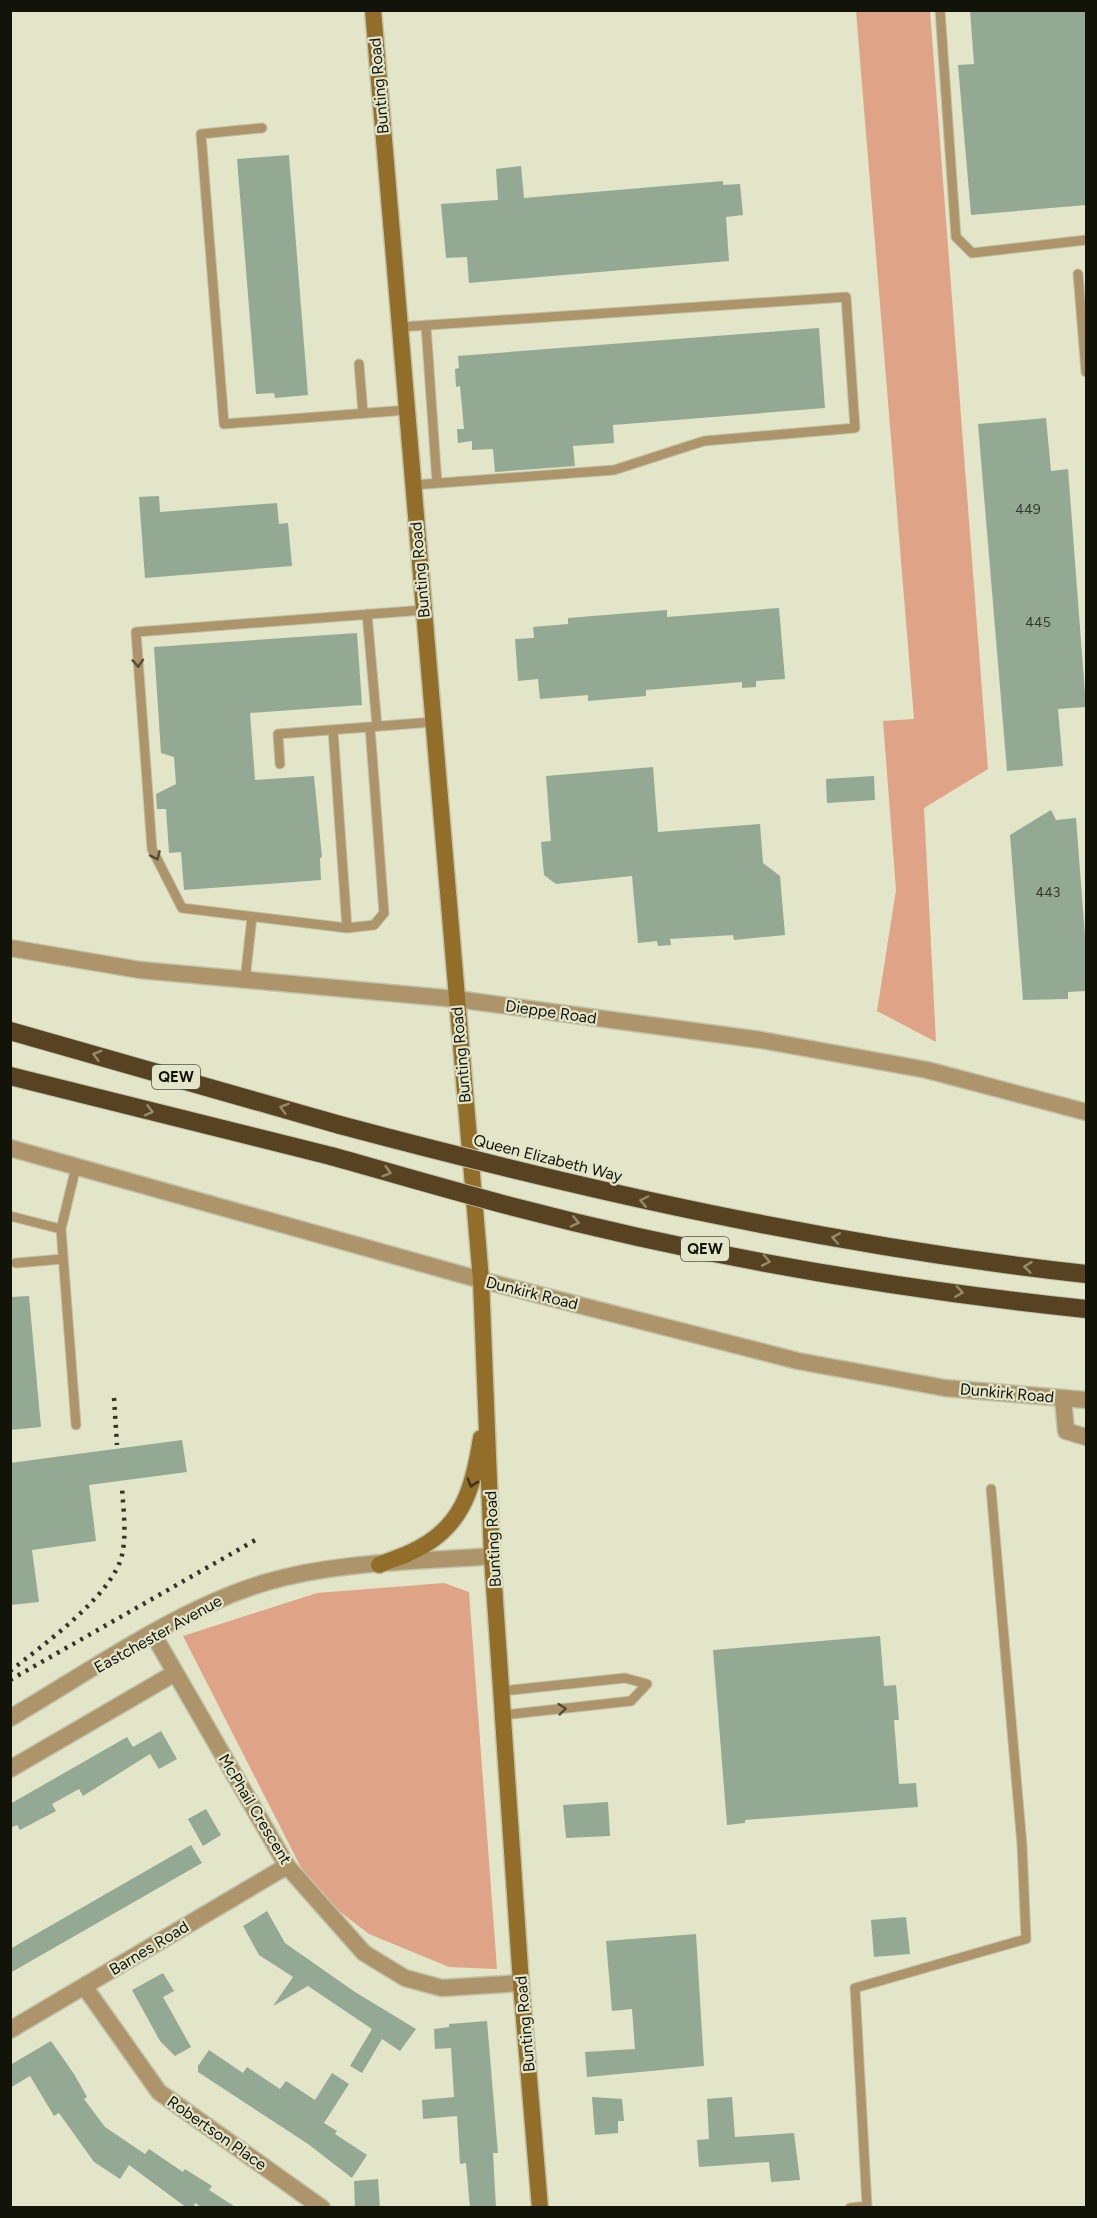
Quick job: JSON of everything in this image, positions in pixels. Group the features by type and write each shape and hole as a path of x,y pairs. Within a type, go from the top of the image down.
{"highway":[{"name":"Queen Elizabeth Way","path":"10,1031 340,1125 519,1173 711,1216 929,1254 1086,1274"},
{"name":"QEW","path":"10,1076 331,1156 516,1208 720,1252 842,1275 1086,1309"}],"main road":[{"name":"Bunting Road","path":"373,10 481,1280 492,1556 521,1983 540,2208"},
{"path":"379,1564 410,1553 455,1521 474,1478 487,1405"}],"street":[{"name":"Dieppe Road","path":"10,948 102,965 245,981 456,999 866,1057 971,1080 1085,1110"},
{"name":"Dunkirk Road","path":"10,1148 481,1280 798,1361 945,1388 1086,1400"},
{"name":"Dunkirk Road","path":"1062,1398 1066,1431 1086,1437"},
{"name":"Eastchester Avenue","path":"10,1718 153,1634 217,1600 267,1582 323,1569 492,1556"},
{"name":"McPhail Crescent","path":"153,1634 287,1866 364,1953 405,1978 442,1988 521,1983"},
{"path":"10,1769 175,1673"},
{"name":"Barnes Road","path":"10,2030 287,1866"},
{"name":"Robertson Place","path":"84,1986 159,2092 322,2208"}],"lane":[{"path":"940,10 956,237 972,253 1086,240"},
{"path":"262,128 201,134 224,424 407,410"},
{"path":"1078,274 1086,372"},
{"path":"400,327 846,297 855,428 704,441 614,470 413,485"},
{"path":"426,326 437,483"},
{"path":"359,364 363,413"},
{"path":"367,615 384,913 374,925 347,928 182,908 152,849 136,632 424,610"},
{"path":"280,764 278,734 433,722"},
{"path":"333,730 347,928"},
{"path":"245,981 252,917"},
{"path":"76,1167 60,1229 76,1425"},
{"path":"10,1216 60,1229"},
{"path":"16,1263 63,1259"},
{"path":"850,2208 869,2207 855,1988 1026,1939 1022,1845 991,1489"},
{"path":"502,1691 625,1678 646,1684 631,1701 504,1715"}],"shaded area":[{"path":"856,11 930,11 988,769 924,808 936,1042 877,1011 896,890 883,721 914,719"},
{"path":"444,1583 469,1592 497,1969 449,1967 369,1934 313,1891 183,1636 317,1593"}],"building":[{"path":"970,10 1086,10 1086,205 971,215 958,65 974,64"},
{"path":"289,155 308,395 275,398 274,393 256,394 237,159"},
{"path":"521,166 524,198 723,181 723,185 740,184 743,215 726,217 729,261 469,283 467,257 446,258 441,204 498,200 496,169"},
{"path":"819,328 825,408 613,425 614,443 573,446 575,466 495,472 493,449 472,450 472,441 458,443 457,429 464,429 460,386 456,387 455,369 459,368 458,356"},
{"path":"1046,418 1051,471 1068,469 1086,707 1058,709 1063,766 1007,771 978,424"},
{"path":"159,496 160,512 277,503 279,524 288,523 292,566 145,578 139,497"},
{"path":"779,608 785,679 756,681 756,687 742,688 742,682 646,690 646,696 588,701 588,695 540,699 538,679 518,681 515,639 534,638 533,627 568,624 568,618 667,610 667,617"},
{"path":"357,633 362,705 250,713 255,780 314,776 322,857 320,858 321,880 184,890 181,852 169,853 166,809 157,809 156,794 176,784 174,757 161,753 154,647"},
{"path":"653,767 658,832 760,824 763,863 780,876 785,935 734,940 733,935 670,939 671,945 658,946 657,941 638,943 632,876 556,884 544,875 541,842 551,841 546,776"},
{"path":"874,776 875,800 827,803 826,779"},
{"path":"1051,810 1056,820 1076,818 1086,949 1086,991 1068,992 1068,999 1023,1000 1010,835"},
{"path":"29,1296 41,1427 10,1430 10,1297"},
{"path":"182,1440 187,1472 89,1485 96,1541 32,1550 39,1602 10,1605 10,1463"},
{"path":"880,1636 884,1686 896,1685 899,1720 894,1720 899,1784 916,1783 918,1807 745,1820 745,1823 727,1825 713,1650"},
{"path":"161,1731 177,1759 159,1769 150,1754 83,1796 79,1789 52,1804 56,1811 20,1830 17,1825 10,1828 10,1804 127,1737 133,1747"},
{"path":"608,1802 610,1836 566,1838 563,1805"},
{"path":"206,1809 221,1835 203,1846 188,1819"},
{"path":"191,1845 202,1863 10,1973 10,1949"},
{"path":"267,1911 285,1943 355,1992 416,2029 400,2051 382,2039 362,2073 350,2066 372,2029 308,1986 273,2006 293,1977 259,1955 243,1926"},
{"path":"906,1917 910,1954 874,1957 871,1920"},
{"path":"696,1934 704,2066 587,2077 585,2052 635,2049 632,2009 612,2011 606,1941"},
{"path":"163,1973 174,1991 163,1997 191,2047 175,2056 160,2041 132,1990"},
{"path":"487,2021 498,2153 493,2153 496,2208 470,2208 466,2163 460,2164 457,2116 423,2119 422,2100 454,2097 451,2048 435,2049 434,2029 449,2027 449,2024"},
{"path":"51,2041 74,2074 87,2097 84,2099 105,2127 145,2154 149,2149 183,2172 185,2169 212,2186 209,2190 237,2208 203,2208 195,2203 193,2208 187,2208 129,2165 120,2179 94,2162 59,2113 54,2116 30,2076 10,2088 10,2065"},
{"path":"209,2050 243,2073 247,2067 280,2089 286,2081 315,2100 332,2073 349,2084 324,2123 337,2131 335,2134 367,2155 352,2178 308,2144 198,2072 198,2066"},
{"path":"592,2097 622,2099 624,2121 618,2121 618,2133 595,2135"},
{"path":"732,2097 735,2137 794,2133 800,2180 771,2182 769,2162 699,2167 697,2140 709,2139 707,2099"},
{"path":"378,2179 380,2208 355,2208 354,2181"}],"railway":[{"path":"114,1398 117,1445"},
{"path":"10,1671 75,1619 91,1603 116,1570 122,1555 124,1538 122,1486"},
{"path":"10,1680 259,1538"}]}
